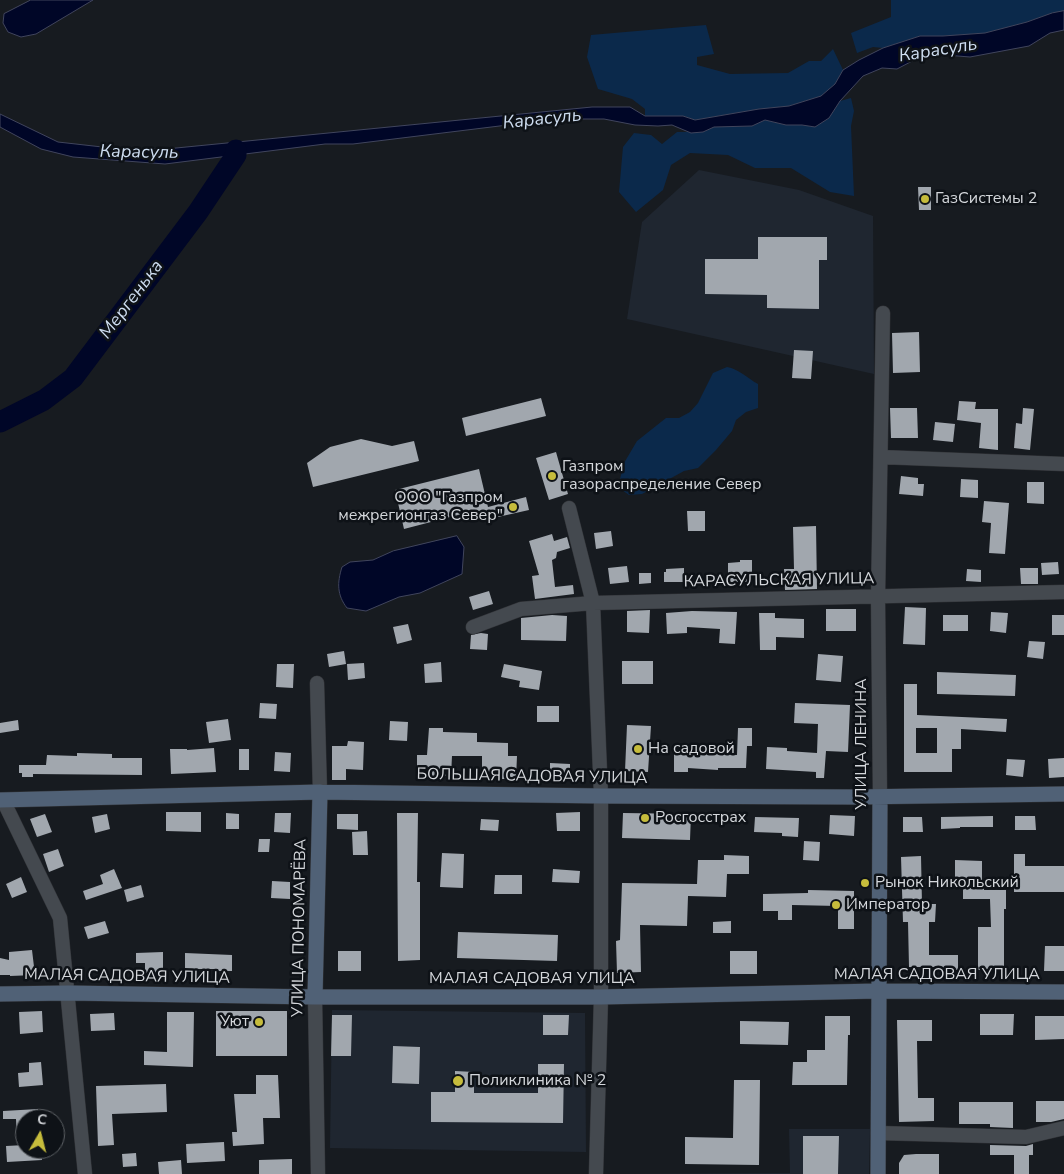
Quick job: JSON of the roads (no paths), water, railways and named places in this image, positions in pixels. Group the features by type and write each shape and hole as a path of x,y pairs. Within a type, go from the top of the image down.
{"street":[{"name":"УЛИЦА ЛЕНИНА","path":"878,1174 880,797 878,597 884,313"},
{"path":"881,457 1064,464"},
{"path":"569,508 593,603 601,796 601,997 596,1174"},
{"name":"КАРАСУЛЬСКАЯ УЛИЦА","path":"472,627 521,609 593,603 1064,592"},
{"name":"УЛИЦА ПОНОМАРЁВА","path":"317,684 320,792 315,997 318,1174"},
{"name":"БОЛЬШАЯ САДОВАЯ УЛИЦА","path":"1,800 320,792 880,797 1064,794"},
{"path":"1,800 60,918 85,1174"},
{"name":"МАЛАЯ САДОВАЯ УЛИЦА","path":"0,994 601,997 878,991 1064,992"},
{"path":"878,1133 1026,1137 1064,1128"}],"water":[{"path":"31,0 93,0 36,34 21,37 8,32 3,23 4,14"},
{"name":"Карасуль","path":"1064,11 1064,30 1050,33 1029,46 970,57 933,54 918,58 897,69 882,68 863,76 840,101 829,118 815,127 786,125 765,120 752,126 714,127 703,132 691,133 672,125 635,125 604,119 575,119 532,122 353,144 325,144 165,164 73,157 41,149 0,127 0,114 58,142 120,149 166,149 592,107 630,107 645,116 683,116 695,120 789,106 821,96 835,84 843,70 859,60 883,48 920,36 985,33"},
{"path":"457,536 464,547 462,574 420,593 399,597 366,611 347,608 341,598 339,578 342,567 350,562 373,560 393,551"}],"waterway":[{"name":"Мергенька","path":"0,422 44,400 73,378 198,212 236,155 236,150"}],"place":[{"name":"ГазСистемы 2","path":"925,199"},
{"name":"Газпром газораспределение Север","path":"552,476"},
{"name":"ООО \"Газпром межрегионгаз Север\"","path":"513,507"},
{"name":"На садовой","path":"638,749"},
{"name":"Росгосстрах","path":"645,818"},
{"name":"Рынок Никольский","path":"865,883"},
{"name":"Император","path":"836,905"},
{"name":"Уют","path":"259,1022"},
{"name":"Поликлиника № 2","path":"458,1081"}]}
